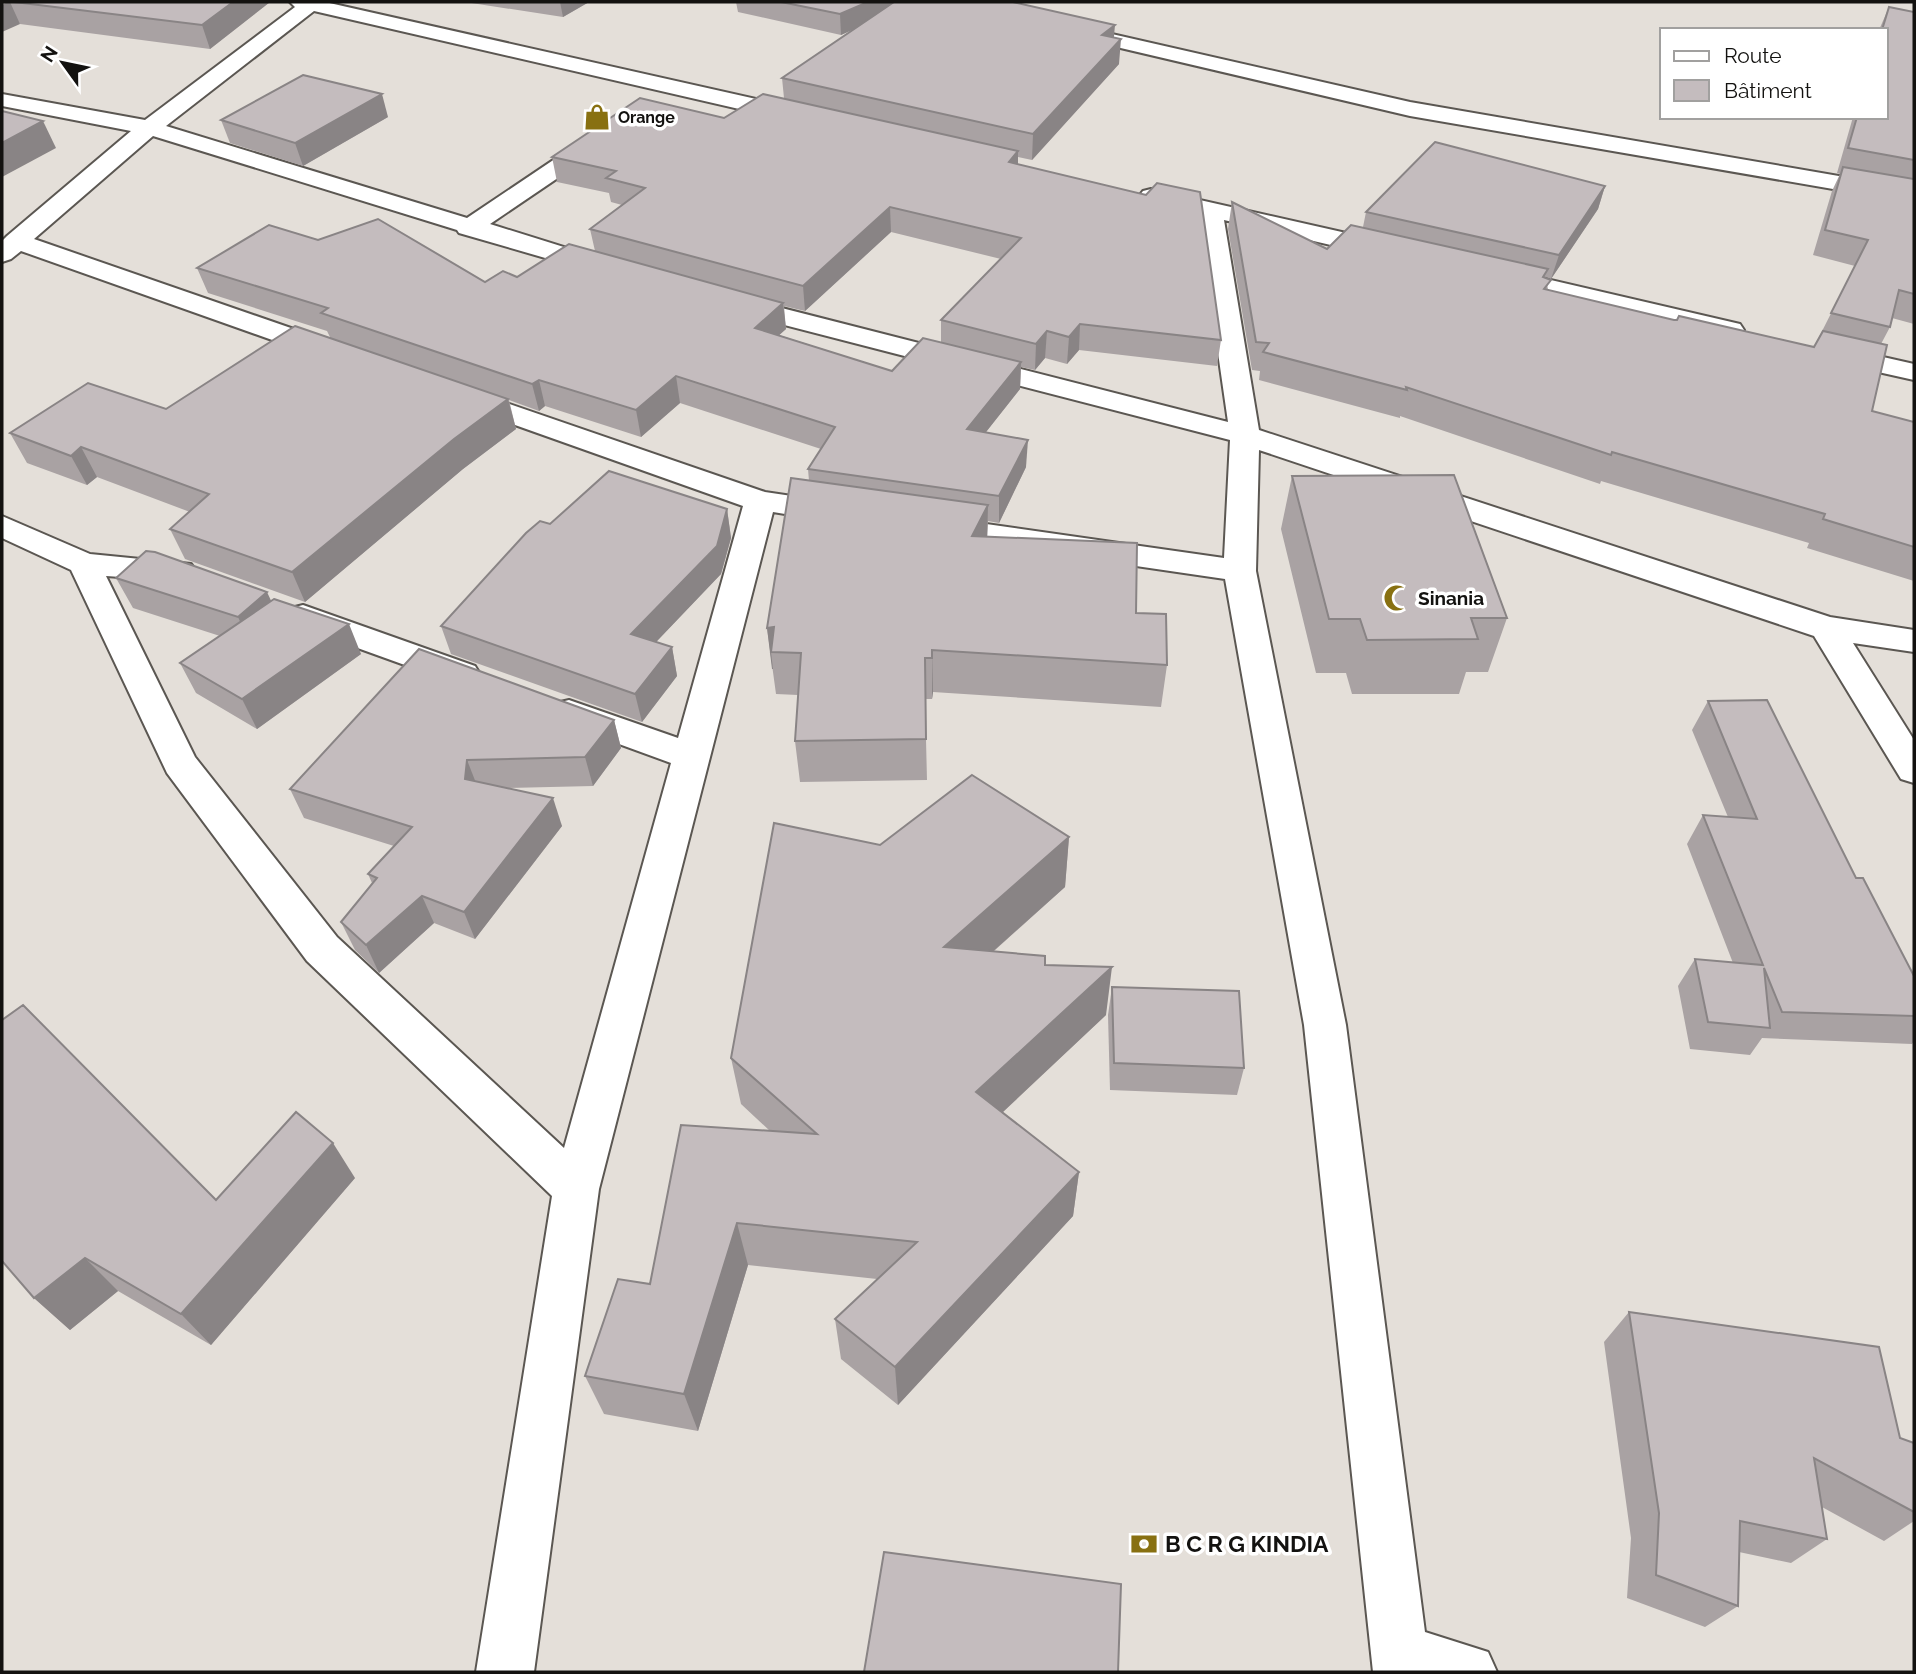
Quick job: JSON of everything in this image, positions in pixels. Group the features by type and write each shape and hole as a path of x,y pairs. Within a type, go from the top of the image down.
{"street":[{"path":"9,248 149,128 308,2 823,121"},
{"path":"1041,24 1410,109 1914,196"},
{"path":"647,107 677,88"},
{"path":"2,100 149,128 468,228 636,276"},
{"path":"468,228 618,127"},
{"path":"1130,192 1413,257"},
{"path":"1210,210 1245,435 1240,571 1325,1026 1402,1663 1468,1672"},
{"path":"9,248 356,360"},
{"path":"1481,272 1752,335"},
{"path":"713,299 1245,435 1826,628 1914,641"},
{"path":"1806,347 1914,372"},
{"path":"434,387 760,501 870,517"},
{"path":"505,1672 576,1189 760,501"},
{"path":"911,523 1240,571"},
{"path":"2,526 84,564 175,569 214,583"},
{"path":"84,564 180,764 322,949 576,1189"},
{"path":"278,607 498,687"},
{"path":"1826,628 1914,770"},
{"path":"537,701 692,757"}],"building":[{"path":"14,2 233,2 202,25"},
{"path":"781,2 868,2 840,14"},
{"path":"894,2 1013,2 1115,25 1102,35 1121,39 1033,134 782,78"},
{"path":"1889,7 1914,12 1914,160 1848,148 1856,119 1888,119 1888,28 1883,28"},
{"path":"303,75 382,94 295,143 221,120"},
{"path":"763,94 1018,151 1009,162 1146,195 1157,183 1200,192 1221,340 1080,324 1069,337 1047,331 1036,344 941,320 1021,238 890,207 803,286 590,229 645,188 606,178 616,171 552,157 640,98 724,118"},
{"path":"2,111 43,121 2,143"},
{"path":"1435,142 1605,186 1559,255 1366,212"},
{"path":"1843,167 1914,179 1914,294 1899,290 1890,327 1831,313 1868,240 1825,230"},
{"path":"1232,202 1327,249 1351,225 1548,269 1543,277 1551,280 1544,289 1674,320 1679,316 1814,347 1823,331 1887,345 1872,411 1914,422 1914,547 1823,519 1825,514 1612,452 1611,455 1406,387 1407,390 1263,352 1269,343 1256,342"},
{"path":"378,219 485,282 503,271 517,277 569,244 783,303 755,328 892,371 923,338 1021,362 967,429 1028,440 999,496 808,469 835,427 676,376 636,410 539,380 532,384 321,313 328,308 197,268 269,225 318,240"},
{"path":"295,326 508,399 454,439 292,572 170,529 209,494 81,447 71,456 10,433 88,383 166,409"},
{"path":"609,471 727,509 717,546 631,634 672,647 635,694 441,626 526,533 540,521 550,524"},
{"path":"1454,475 1507,618 1471,618 1478,639 1367,640 1360,619 1329,619 1292,476"},
{"path":"791,478 988,505 972,536 1137,543 1136,613 1166,614 1167,665 932,650 932,658 925,658 926,739 795,741 801,653 771,652 774,627 767,628"},
{"path":"146,551 267,592 238,617 116,578"},
{"path":"274,599 349,624 242,699 180,663"},
{"path":"419,649 614,720 585,757 467,760 465,779 553,798 464,912 422,896 366,945 341,922 377,878 368,874 412,827 290,789"},
{"path":"1767,700 1856,878 1863,878 1914,976 1914,1016 1782,1012 1764,968 1770,1028 1708,1022 1695,959 1763,965 1703,815 1757,819 1708,701"},
{"path":"972,775 1069,837 944,947 1045,956 1045,965 1112,967 976,1092 1079,1172 895,1367 835,1319 917,1242 737,1223 684,1394 585,1376 618,1279 650,1284 681,1125 817,1134 731,1058 774,823 880,845"},
{"path":"1112,987 1239,991 1244,1068 1114,1063"},
{"path":"23,1005 216,1200 296,1112 333,1143 181,1314 85,1258 34,1298 2,1261 2,1020"},
{"path":"1629,1312 1879,1347 1900,1438 1914,1443 1914,1512 1814,1458 1827,1539 1740,1521 1738,1606 1656,1575 1659,1513"},
{"path":"884,1552 1121,1584 1118,1672 864,1672"}],"place":[{"name":"Orange","path":"597,117"},
{"name":"Sinania","path":"1397,598"},
{"name":"B C R G KINDIA","path":"1144,1544"}]}
